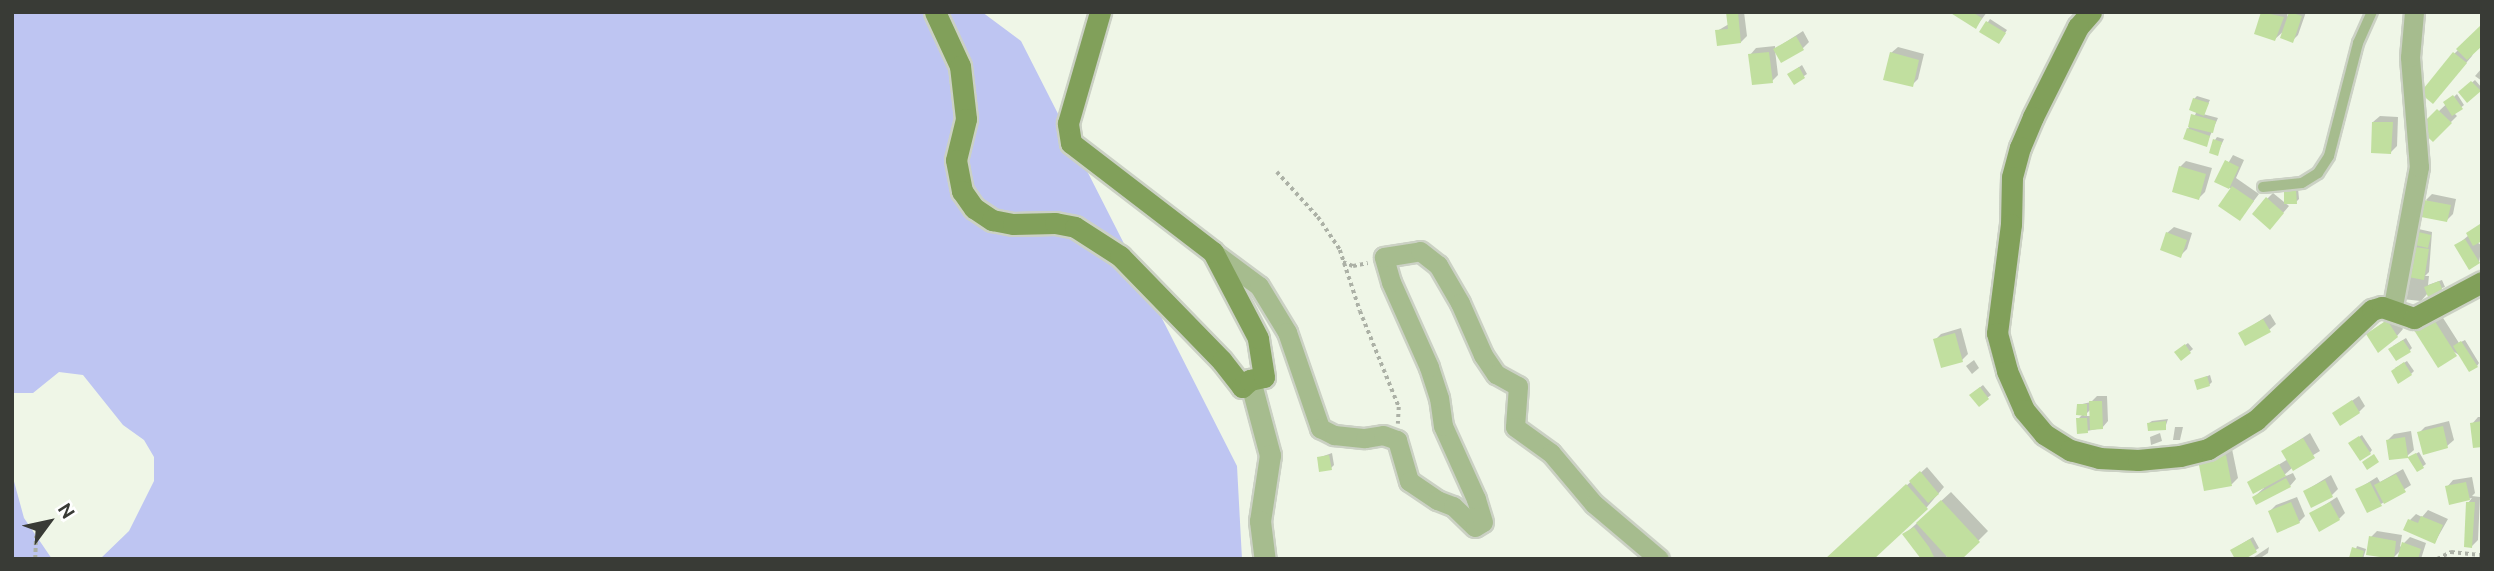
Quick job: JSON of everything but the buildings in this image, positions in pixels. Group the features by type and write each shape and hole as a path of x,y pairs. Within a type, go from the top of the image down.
{"main road":[{"path":"935,12 960,66 966,119 956,160 962,191 974,208 992,220 1002,222 1055,223 1075,228 1120,256 1222,362 1242,387 1250,380 1264,377 1258,338 1213,252 1071,143 1068,123 1100,12"},
{"path":"2091,12 2078,27 2033,117 2020,147 2012,177 2011,224 1997,332 2007,371 2024,410 2044,434 2070,450 2099,458 2138,460 2180,456 2208,449 2256,420 2372,310 2382,307 2414,318 2482,282"}],"street":[{"path":"2392,312 2420,167 2410,57 2414,12"},
{"path":"1213,252 1259,286 1287,332 1320,428 1334,435 1365,438 1383,435 1397,440 1409,481 1437,500 1453,506 1475,527 1483,522 1476,499 1443,426 1439,398 1429,367 1391,282 1384,257 1420,251 1438,265 1461,303 1483,355 1496,374 1518,386 1515,427 1551,453 1594,504 1659,559"},
{"path":"1250,380 1270,454 1260,521 1265,559"}],"lane":[{"path":"2263,187 2302,183 2318,173 2329,156 2358,43 2372,12"}],"path":[{"path":"1277,172 1318,217 1340,250 1399,407 1397,440"},
{"path":"1343,262 1353,265 1384,257"},
{"path":"34,559 36,536"},
{"path":"2437,559 2451,552 2482,555"}],"shaded area":[{"path":"12,12 982,12 1021,41 1237,466 1242,559 100,559 129,531 154,481 154,457 144,440 123,425 83,375 59,372 33,393 12,393"},
{"path":"12,474 24,518 52,559 12,559"}]}
